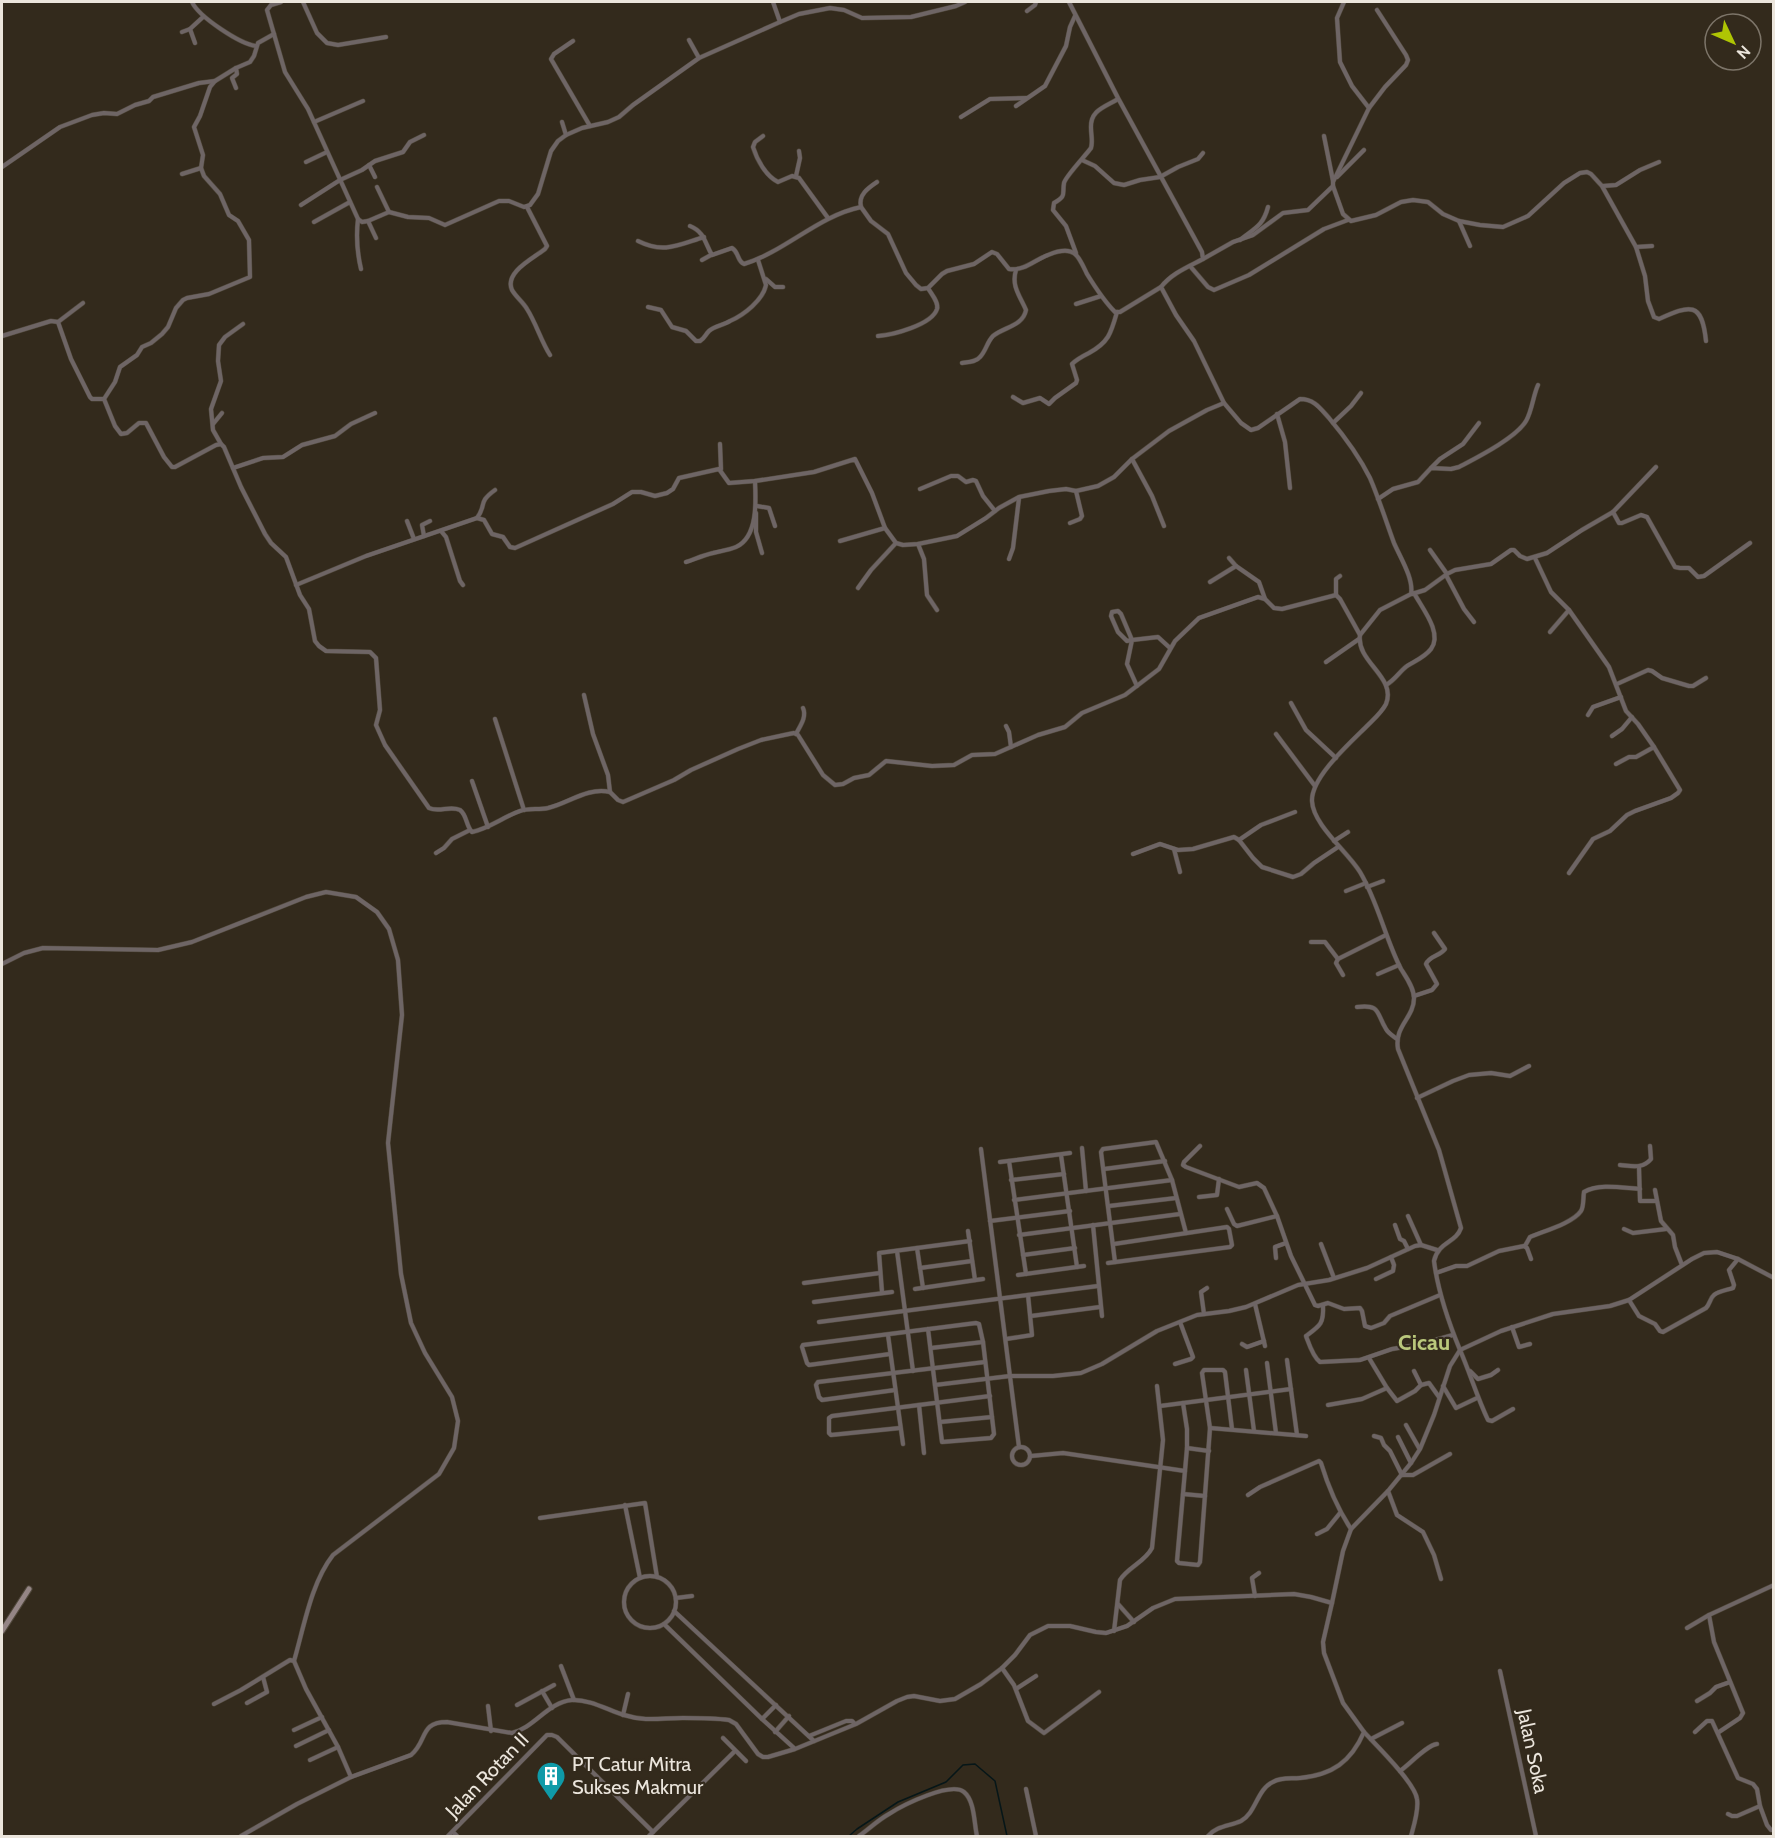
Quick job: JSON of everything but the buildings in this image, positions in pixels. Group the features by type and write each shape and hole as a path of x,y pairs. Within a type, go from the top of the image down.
{"street":[{"path":"192,2 203,17 247,44 256,46"},
{"path":"281,2 271,5 267,10 274,34 285,70 314,122 358,219 358,255 361,269"},
{"path":"303,2 317,33 327,43 338,45 386,37"},
{"path":"773,2 780,22"},
{"path":"527,207 538,194 554,146 566,135 582,128 608,122 622,115 699,58 799,14 830,8 844,10 862,18 911,17 965,2"},
{"path":"1027,11 1036,2"},
{"path":"1069,2 1160,177 1200,246 1203,259"},
{"path":"1344,2 1337,18 1340,62 1352,86 1369,108"},
{"path":"1333,183 1369,108 1408,60 1377,10"},
{"path":"1016,106 1045,86 1066,46 1075,15"},
{"path":"182,32 190,29 203,17"},
{"path":"190,29 195,43"},
{"path":"104,399 116,382 120,366 162,334 183,300 209,294 250,277 249,239 238,221 229,215 222,196 206,180 201,168 203,155 195,124 210,87 215,81 250,62 260,40 274,34"},
{"path":"689,40 699,58"},
{"path":"573,41 554,54 551,59 590,126"},
{"path":"236,68 237,74 232,78 236,88"},
{"path":"2,167 60,127 92,115 117,114 149,101 153,97 199,83 215,81"},
{"path":"961,117 990,99 1028,98"},
{"path":"1117,312 1112,310 1101,295 1076,254 1066,226 1053,210 1054,203 1062,199 1064,194 1065,180 1083,160 1092,143 1093,115 1118,98"},
{"path":"314,122 363,101"},
{"path":"562,122 566,135"},
{"path":"301,205 375,161 403,152 410,142 424,135"},
{"path":"764,136 755,142 753,147 768,174 778,182 796,176"},
{"path":"1324,136 1333,183 1343,214 1348,220"},
{"path":"1013,397 1023,403 1042,398 1049,404 1076,383 1072,364 1099,347 1108,338 1117,312 1190,266 1233,242 1253,235 1283,213 1308,210 1364,150"},
{"path":"799,151 800,158 796,176 828,218"},
{"path":"306,162 327,152"},
{"path":"1083,160 1114,183 1127,185 1160,177 1198,159 1203,153"},
{"path":"1602,186 1616,185 1640,170 1659,162"},
{"path":"369,165 375,177"},
{"path":"182,174 201,168"},
{"path":"1190,266 1208,288 1214,290 1248,275 1323,229 1348,220 1355,221 1376,215 1401,202 1413,200 1428,202 1443,214 1459,220 1503,227 1528,216 1564,183 1584,171 1591,174 1602,186 1636,247 1644,270 1648,302 1654,317 1659,319 1685,309 1695,311 1704,322 1706,341"},
{"path":"877,182 862,196 861,207 871,221 888,234 911,280 921,289 928,288 947,271 974,264 992,252 997,254 1009,269 1016,270 1060,251 1076,254"},
{"path":"377,188 389,212"},
{"path":"358,219 362,222 368,221 389,212 408,217 429,218 445,225 498,201 509,201 527,207 547,246 520,268 512,278 511,284 516,296 527,308 550,355"},
{"path":"314,222 350,202"},
{"path":"702,260 732,248 737,252 742,263 758,260 828,218 861,207"},
{"path":"1239,240 1263,220 1268,207"},
{"path":"1459,220 1470,246"},
{"path":"368,221 376,238"},
{"path":"690,226 704,237 711,255"},
{"path":"638,241 658,249 704,237"},
{"path":"1636,247 1652,246"},
{"path":"648,307 661,310 672,327 686,331 696,341 704,339 710,330 735,319 752,306 765,290 765,279 758,260"},
{"path":"962,363 980,358 993,336 1020,321 1026,313 1014,285 1016,270"},
{"path":"765,279 775,287 783,286"},
{"path":"1161,286 1176,315 1194,341 1224,403 1240,423 1251,430 1258,428 1300,399 1308,399 1319,406 1348,440 1359,457 1371,479 1412,585 1413,593 1434,631 1433,644 1425,654 1386,685"},
{"path":"878,336 904,332 935,313 936,302 928,288"},
{"path":"1076,304 1101,295"},
{"path":"2,336 51,321 58,322 83,303"},
{"path":"58,322 71,359 90,397 104,399"},
{"path":"243,324 230,332 219,345 218,361 221,381 212,406 214,434 227,452 265,534 286,557 300,595 309,609 315,641 326,651 374,654 380,714 376,725 382,738 429,808 435,811 452,808 459,810 465,816 470,830"},
{"path":"1431,468 1459,467 1504,442 1527,420 1538,385"},
{"path":"1333,423 1361,393"},
{"path":"104,399 120,432 125,434 139,423 146,423 164,457 172,467 221,444"},
{"path":"720,444 721,470 729,483 755,482 821,470 855,459 872,493 885,528 896,543 918,544 957,536 999,508 1019,498 1066,489 1076,491 1107,483 1132,459 1169,431 1224,403"},
{"path":"213,425 222,413"},
{"path":"233,468 263,458 283,457 302,445 335,436 351,424 375,413"},
{"path":"1277,414 1285,442 1290,488"},
{"path":"1378,499 1393,489 1418,482 1440,459 1463,444 1479,423"},
{"path":"1132,459 1152,496 1164,526"},
{"path":"1326,662 1360,637 1380,610 1413,593 1425,590 1446,574 1466,567 1491,564 1511,550 1523,558 1535,558 1555,549 1613,512 1656,467"},
{"path":"296,585 341,565 477,518 483,519 492,534 504,538 510,547 515,548 613,504 632,492 656,496 672,490 679,478 721,470"},
{"path":"920,489 951,476 958,476 966,482 973,480 976,481 987,503 996,511"},
{"path":"755,482 756,532 762,553"},
{"path":"477,518 481,512 483,500 495,490"},
{"path":"1070,523 1082,516 1076,491"},
{"path":"1010,560 1019,498"},
{"path":"756,508 769,508 775,526"},
{"path":"686,562 741,544 749,535 756,508"},
{"path":"1613,512 1619,523 1641,515 1647,517 1675,567 1689,568 1698,577 1704,576 1750,543"},
{"path":"406,521 414,539"},
{"path":"424,536 422,525 430,521"},
{"path":"840,541 885,528"},
{"path":"441,531 446,537 463,585"},
{"path":"858,588 896,543"},
{"path":"918,544 924,559 927,595 937,610"},
{"path":"1430,550 1474,622"},
{"path":"1229,558 1236,566 1259,582 1265,598 1274,608 1282,609 1335,595"},
{"path":"1535,558 1551,592 1569,610 1609,667 1626,711 1654,747 1680,789 1678,793 1661,802 1627,815 1611,831 1593,839 1569,873"},
{"path":"1210,582 1236,566"},
{"path":"1335,595 1336,579 1340,576"},
{"path":"1335,595 1340,599 1360,637 1370,664 1386,685 1387,701 1383,709 1336,758 1315,786 1312,798 1314,811 1367,885 1386,935 1414,996 1410,1011 1400,1028 1397,1040 1398,1049 1439,1150 1461,1228 1458,1235 1437,1250 1434,1261 1440,1295 1477,1398 1489,1421 1513,1409"},
{"path":"796,734 823,775 831,783 838,785 869,775 886,761 939,767 954,765 972,755 995,754 1038,735 1065,727 1082,713 1120,699 1162,665 1170,648 1199,618 1258,597 1265,598"},
{"path":"1550,632 1569,610"},
{"path":"1137,686 1127,664 1132,641 1121,614 1118,611 1112,612 1111,616 1122,637 1127,641 1132,641 1158,638 1170,648"},
{"path":"1617,684 1648,670 1662,678 1689,686 1706,678"},
{"path":"584,695 592,734 608,775 610,792 623,802 738,749 761,740 796,734"},
{"path":"1588,715 1593,707 1620,697"},
{"path":"1291,703 1306,730 1336,758"},
{"path":"796,734 804,718 803,708"},
{"path":"1612,736 1622,729 1632,717"},
{"path":"495,719 524,810"},
{"path":"1006,726 1010,732 1011,747"},
{"path":"1276,734 1315,786"},
{"path":"1616,764 1654,747"},
{"path":"472,781 488,827"},
{"path":"436,854 452,839 470,830 475,831 488,827 524,810 546,808 594,791 610,792"},
{"path":"1239,840 1261,825 1295,812"},
{"path":"1334,841 1348,832"},
{"path":"1132,854 1160,844 1174,849 1198,848 1231,837 1239,840 1262,867 1293,877 1301,874 1338,847"},
{"path":"1174,849 1179,872"},
{"path":"1346,891 1383,881"},
{"path":"2,964 24,952 43,948 158,950 192,942 306,897 326,892 356,897 377,912 389,930 398,960 402,1015 388,1143 401,1274 411,1323 425,1353 452,1397 458,1421 454,1448 439,1474 333,1555 317,1580 294,1661 351,1777"},
{"path":"1414,996 1432,990 1437,984 1426,964 1429,959 1444,952 1445,949 1434,933"},
{"path":"1338,959 1386,935"},
{"path":"1311,942 1325,942 1338,959"},
{"path":"1338,959 1336,963 1343,975"},
{"path":"1378,974 1399,965"},
{"path":"1357,1006 1375,1009 1381,1015 1386,1029 1397,1040"},
{"path":"1417,1098 1469,1075 1491,1073 1510,1076 1529,1066"},
{"path":"1115,1262 1102,1150 1156,1142 1172,1180 1186,1233"},
{"path":"1200,1146 1183,1165 1239,1186 1256,1183 1262,1185 1313,1304 1318,1306 1328,1303 1342,1308 1360,1308 1365,1326 1371,1328 1384,1323 1390,1316 1440,1295"},
{"path":"1620,1166 1639,1167 1650,1162 1650,1146"},
{"path":"1082,1148 1086,1191"},
{"path":"981,1149 1019,1447"},
{"path":"1000,1162 1070,1153"},
{"path":"1061,1155 1077,1267"},
{"path":"1009,1161 1026,1274"},
{"path":"1104,1169 1165,1161"},
{"path":"1639,1167 1640,1201 1656,1201"},
{"path":"1011,1180 1064,1174"},
{"path":"1199,1197 1217,1195 1219,1179"},
{"path":"1014,1200 1172,1180"},
{"path":"1525,1246 1530,1237 1564,1223 1580,1213 1583,1208 1584,1192 1588,1189 1606,1187 1640,1189"},
{"path":"1655,1190 1661,1221 1673,1235 1674,1247 1682,1265"},
{"path":"1109,1206 1176,1198"},
{"path":"1227,1209 1233,1224 1237,1226 1277,1216"},
{"path":"990,1221 1070,1211"},
{"path":"1019,1234 1180,1214"},
{"path":"1408,1216 1421,1245"},
{"path":"1093,1225 1102,1316"},
{"path":"1395,1225 1400,1239 1408,1249"},
{"path":"1108,1263 1232,1245 1227,1227 1114,1244"},
{"path":"1624,1229 1633,1233 1666,1229"},
{"path":"968,1230 975,1280"},
{"path":"882,1292 878,1254 970,1241"},
{"path":"1276,1258 1275,1247 1286,1243"},
{"path":"1321,1244 1334,1278"},
{"path":"935,1385 987,1378 1053,1376 1081,1372 1110,1359 1153,1333 1197,1315 1229,1311 1255,1304 1305,1283 1366,1269 1421,1245 1437,1250"},
{"path":"1436,1274 1456,1266 1467,1266 1507,1249 1525,1246"},
{"path":"1525,1246 1531,1259"},
{"path":"917,1248 923,1288"},
{"path":"1023,1255 1075,1248"},
{"path":"897,1251 913,1371"},
{"path":"1412,1836 1418,1800 1414,1790 1364,1732 1343,1703 1324,1653 1323,1642 1343,1551 1351,1529 1402,1475 1420,1449 1452,1361 1460,1350 1512,1327 1553,1314 1610,1306 1629,1300 1682,1265 1711,1251 1738,1259 1773,1278"},
{"path":"1376,1279 1393,1270 1391,1257"},
{"path":"1629,1300 1639,1316 1655,1324 1663,1332 1709,1306 1715,1294 1733,1288 1730,1270 1738,1259"},
{"path":"920,1268 972,1260"},
{"path":"1018,1275 1084,1266"},
{"path":"804,1283 880,1273"},
{"path":"915,1289 983,1279"},
{"path":"819,1322 1098,1286"},
{"path":"1204,1314 1201,1292 1207,1288"},
{"path":"814,1302 892,1292"},
{"path":"1006,1339 1032,1335 1028,1295"},
{"path":"1242,1344 1247,1347 1265,1344 1255,1304"},
{"path":"1323,1305 1323,1318 1320,1326 1306,1336 1320,1362 1369,1358 1392,1349 1453,1335"},
{"path":"1031,1316 1100,1307"},
{"path":"1175,1364 1193,1357 1180,1322"},
{"path":"890,1354 809,1365 802,1347 803,1345 928,1329 979,1324 990,1396 993,1436 991,1438 944,1443 928,1329"},
{"path":"1512,1327 1519,1347 1530,1344"},
{"path":"888,1335 903,1444"},
{"path":"931,1348 983,1342"},
{"path":"1369,1358 1397,1401 1421,1385 1429,1383 1440,1397"},
{"path":"1287,1360 1297,1435"},
{"path":"895,1390 822,1400 816,1385 818,1382 985,1362"},
{"path":"1267,1363 1276,1433"},
{"path":"1466,1365 1478,1379 1498,1370"},
{"path":"1183,1403 1187,1448 1177,1561 1179,1563 1198,1564 1200,1562 1210,1428 1202,1373 1205,1369 1224,1371 1232,1430"},
{"path":"1246,1370 1254,1431"},
{"path":"1414,1371 1421,1385"},
{"path":"1114,1632 1118,1588 1122,1577 1149,1554 1152,1548 1163,1440 1158,1386"},
{"path":"1443,1386 1456,1408 1477,1398"},
{"path":"1328,1405 1362,1399 1387,1388"},
{"path":"1160,1406 1291,1389"},
{"path":"900,1428 831,1435 829,1418 990,1396"},
{"path":"918,1405 924,1453"},
{"path":"940,1422 992,1417"},
{"path":"1406,1425 1420,1449"},
{"path":"1210,1428 1306,1436"},
{"path":"1374,1436 1381,1438 1402,1475"},
{"path":"1398,1437 1411,1463"},
{"path":"1019,1447 1026,1448 1031,1456 1026,1464 1021,1465 1012,1458 1015,1449 1019,1447"},
{"path":"1187,1448 1209,1451"},
{"path":"1031,1456 1063,1453 1185,1471"},
{"path":"1402,1475 1413,1475 1450,1454"},
{"path":"1248,1495 1260,1487 1319,1461 1340,1513 1351,1529"},
{"path":"1388,1491 1397,1515 1423,1532 1434,1555 1441,1579"},
{"path":"1183,1494 1205,1496"},
{"path":"540,1518 644,1503 657,1577"},
{"path":"625,1505 640,1578"},
{"path":"1317,1534 1328,1528 1340,1513"},
{"path":"1255,1596 1252,1578 1259,1573"},
{"path":"657,1577 671,1586 676,1598 674,1611 664,1624 652,1628 644,1627 636,1624 627,1614 626,1594 630,1586 640,1578 657,1577"},
{"path":"1687,1628 1773,1585"},
{"path":"2,1631 29,1589"},
{"path":"241,1836 351,1777 411,1755 417,1750 427,1728 433,1724 447,1722 491,1731 517,1732 552,1708 574,1700 623,1715 653,1720 683,1718 729,1720 736,1724 756,1752 763,1757 774,1756 856,1724 907,1697 949,1701 981,1684 1015,1655 1030,1635 1048,1626 1071,1626 1101,1633 1114,1632 1134,1623 1159,1605 1175,1599 1299,1594 1332,1603"},
{"path":"676,1598 692,1596"},
{"path":"1117,1603 1134,1623"},
{"path":"674,1611 814,1741"},
{"path":"1709,1615 1714,1641 1743,1713 1740,1718 1719,1732"},
{"path":"664,1624 795,1749"},
{"path":"214,1704 290,1660 294,1661"},
{"path":"561,1666 574,1700"},
{"path":"1002,1668 1016,1689 1029,1721 1044,1733 1099,1692"},
{"name":"Jalan Soka","path":"1500,1671 1536,1836"},
{"path":"1016,1689 1036,1676"},
{"path":"247,1703 267,1692 263,1677"},
{"path":"1697,1701 1710,1694 1716,1687 1731,1682"},
{"path":"517,1705 554,1685"},
{"path":"542,1691 552,1708"},
{"path":"623,1715 628,1694"},
{"path":"762,1719 776,1705"},
{"path":"488,1706 491,1731"},
{"path":"775,1732 789,1716"},
{"path":"294,1730 322,1717"},
{"path":"809,1736 846,1721 856,1724"},
{"path":"1695,1732 1710,1721 1715,1725 1738,1778 1753,1784 1757,1789 1767,1825 1773,1830"},
{"path":"1371,1739 1402,1723"},
{"path":"296,1746 329,1730"},
{"path":"1208,1836 1215,1830 1245,1818 1266,1787 1273,1782 1313,1776 1335,1769 1354,1752 1364,1732"},
{"name":"Jalan Rotan II","path":"448,1836 547,1735 557,1737 653,1832"},
{"path":"723,1738 746,1761"},
{"path":"1400,1772 1427,1747 1437,1744"},
{"path":"310,1760 338,1747"},
{"path":"649,1836 735,1751"},
{"path":"859,1836 888,1814 908,1803 953,1788 963,1791 970,1799 977,1836"},
{"path":"1026,1789 1036,1836"},
{"path":"1728,1814 1737,1816 1760,1806"},
{"path":"453,1832 457,1836"}],"waterway":[{"path":"849,1836 898,1802 946,1782 963,1765 975,1764 995,1781 1007,1836"}],"place":[{"name":"PT Catur Mitra Sukses Makmur","path":"551,1802"}],"district":[{"name":"Cicau","path":"1424,1342"}]}
